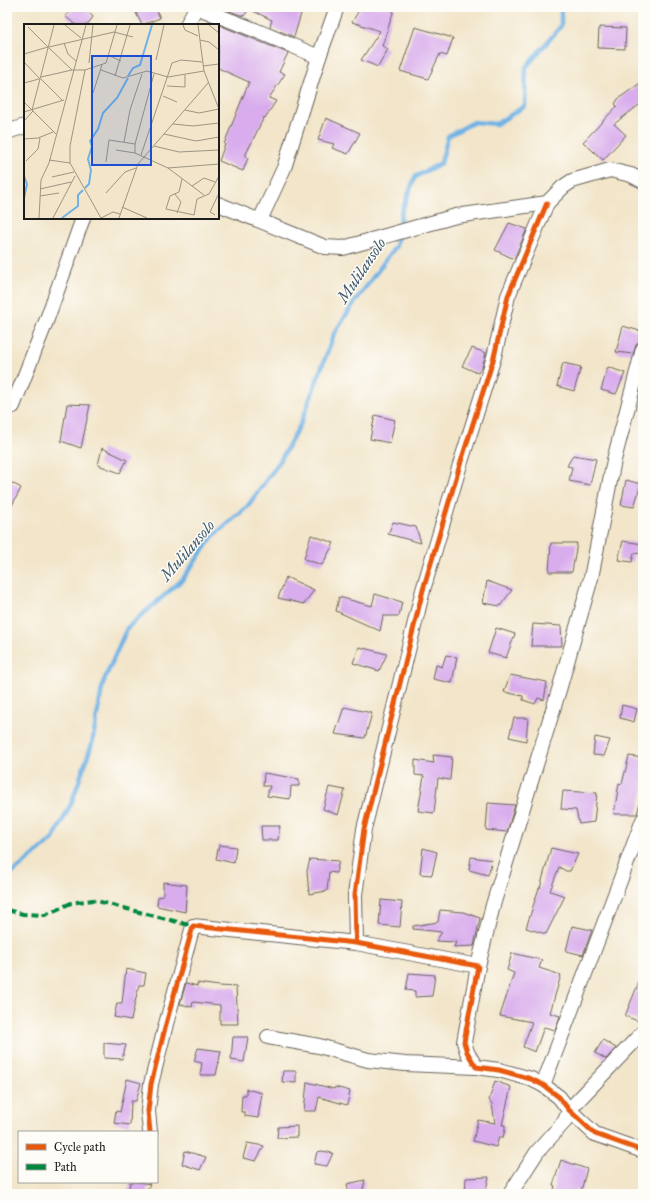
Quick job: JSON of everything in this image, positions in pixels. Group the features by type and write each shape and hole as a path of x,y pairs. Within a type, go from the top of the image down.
{"street":[{"path":"187,24 196,7 319,57"},
{"path":"260,220 284,168 319,57 337,7"},
{"path":"7,132 24,126"},
{"path":"356,944 355,895 364,829 423,590 494,357 508,296 547,202 563,187 572,181 610,170 631,175 643,181"},
{"path":"219,204 326,247 343,248 456,216 547,202"},
{"path":"13,406 47,319 83,219"},
{"path":"476,1066 466,1052 464,1042 478,966 493,905 559,690 591,578 614,460 643,349"},
{"path":"543,1085 643,820"},
{"path":"150,1131 148,1111 151,1084 193,926 356,944 478,966"},
{"path":"510,1194 537,1152 565,1121 569,1110 643,1032"},
{"path":"268,1036 319,1046 368,1060 406,1064 476,1066 499,1070 531,1079 543,1085 559,1097 569,1110 595,1134 643,1152"}],"building":[{"path":"77,7 84,7 93,17 88,24 75,24 65,16"},
{"path":"155,7 160,18 142,24 136,13"},
{"path":"224,7 303,7 294,37 270,27 272,20 249,9 244,16 223,9"},
{"path":"361,7 395,7 382,46 388,49 378,67 361,60 380,31 352,22"},
{"path":"219,25 288,53 279,72 285,74 269,98 276,101 265,118 264,117 245,156 248,158 243,171 219,161 224,144 249,82 219,68"},
{"path":"415,27 453,38 447,56 440,54 428,79 400,71"},
{"path":"599,27 626,28 625,49 598,48"},
{"path":"643,81 643,102 614,124 626,135 603,160 583,142 617,106 615,104 618,99"},
{"path":"326,118 360,133 348,154 332,148 334,144 318,140"},
{"path":"509,223 527,229 514,259 495,250"},
{"path":"623,326 643,332 641,341 637,343 633,354 616,352"},
{"path":"472,348 486,353 482,367 478,373 462,366"},
{"path":"563,363 581,367 574,391 557,386"},
{"path":"608,367 625,373 616,394 601,390"},
{"path":"67,404 90,405 81,448 61,441"},
{"path":"375,415 395,420 390,443 370,439"},
{"path":"102,448 127,460 120,473 98,465"},
{"path":"573,455 596,459 590,485 569,481 572,467 567,466"},
{"path":"7,480 21,488 7,515"},
{"path":"626,480 641,484 634,507 621,505"},
{"path":"393,522 416,527 421,543 388,534"},
{"path":"311,535 334,543 322,565 304,559"},
{"path":"623,541 643,544 643,554 634,553 632,562 618,560"},
{"path":"551,543 577,543 572,572 549,572"},
{"path":"286,577 314,590 304,604 278,598"},
{"path":"487,581 512,590 500,606 483,603"},
{"path":"375,594 402,602 399,616 383,616 380,631 336,611 339,597 372,606"},
{"path":"533,624 561,626 562,646 531,646"},
{"path":"496,628 515,634 506,658 488,653"},
{"path":"359,647 387,654 379,671 353,663"},
{"path":"446,655 457,657 452,683 433,679 436,665 442,667"},
{"path":"510,675 547,682 544,700 538,698 535,704 523,700 523,696 504,692"},
{"path":"622,705 637,709 634,722 620,718"},
{"path":"344,707 372,713 365,738 335,734"},
{"path":"514,718 528,718 526,741 509,737"},
{"path":"595,737 610,740 604,756 593,755"},
{"path":"433,755 452,757 450,780 438,778 434,813 418,811 424,776 415,775 415,760 434,763"},
{"path":"629,756 643,758 643,792 637,814 614,814 619,783 622,784"},
{"path":"264,773 299,779 299,786 291,786 290,799 267,796 270,786 263,786"},
{"path":"329,787 345,790 338,815 323,809"},
{"path":"563,791 597,793 594,822 579,824 576,810 561,809"},
{"path":"488,803 515,805 507,832 486,830"},
{"path":"261,826 280,826 278,840 262,840"},
{"path":"219,845 236,847 234,863 216,859"},
{"path":"423,848 437,852 432,875 420,874"},
{"path":"551,848 578,854 570,871 566,871 559,867 550,891 565,896 546,934 526,928 540,888"},
{"path":"471,857 492,860 488,875 469,870"},
{"path":"310,859 339,861 336,873 329,872 327,891 309,894 307,871"},
{"path":"163,882 187,885 185,912 157,906 158,897 163,896"},
{"path":"381,900 402,902 400,927 379,925"},
{"path":"440,910 463,912 480,918 474,946 454,947 456,942 436,941 442,932 413,929 413,926 438,922"},
{"path":"572,926 592,930 583,955 566,951"},
{"path":"512,953 542,960 539,968 561,975 550,1013 560,1016 555,1030 544,1027 535,1052 523,1047 532,1022 500,1016 514,973 507,970"},
{"path":"126,969 146,973 144,985 139,985 131,1020 114,1017 117,1003 122,1003"},
{"path":"643,972 643,1023 625,1016"},
{"path":"409,973 435,975 432,996 415,997 415,991 406,990"},
{"path":"186,983 197,986 197,983 236,987 238,1024 220,1024 220,1005 193,1002 192,1007 180,1004"},
{"path":"233,1037 248,1037 244,1062 231,1060"},
{"path":"603,1040 616,1048 606,1059 595,1053"},
{"path":"104,1043 126,1045 122,1059 104,1058"},
{"path":"198,1048 221,1051 216,1075 200,1075 202,1063 194,1061"},
{"path":"283,1071 296,1071 296,1083 282,1082"},
{"path":"127,1079 141,1083 136,1101 131,1101 130,1125 114,1123 116,1111 120,1112"},
{"path":"495,1081 511,1087 502,1125 505,1125 505,1130 503,1137 499,1137 496,1147 473,1141 478,1120 495,1123 492,1104 489,1100"},
{"path":"307,1082 334,1089 335,1087 350,1091 347,1105 319,1097 316,1111 304,1111"},
{"path":"246,1089 262,1093 258,1118 245,1116 245,1112 241,1112 242,1095 246,1095"},
{"path":"297,1126 297,1137 277,1138 278,1127"},
{"path":"247,1143 264,1146 256,1161 243,1158"},
{"path":"185,1151 206,1157 200,1170 182,1164"},
{"path":"322,1151 333,1153 327,1166 314,1164 317,1152"},
{"path":"561,1160 587,1169 581,1191 573,1190 572,1194 553,1194 555,1186 553,1185"},
{"path":"489,1177 485,1194 465,1194 466,1178"},
{"path":"365,1180 362,1194 349,1194 347,1184"},
{"path":"130,1183 150,1184 145,1194 128,1194"}],"waterway":[{"name":"Mulilansolo","path":"399,229 401,213 415,177 441,163 448,136 474,122 496,124 525,106 526,67 561,26 561,7"},
{"name":"Mulilansolo","path":"7,881 10,875 53,839 71,804 92,744 103,683 127,628 182,580 213,536 247,507 280,461 301,423 334,334 352,306 396,246 398,235"}],"marked path":[{"path":"7,910 23,914 45,915 71,903 93,900 193,926"}],"cycle path":[{"path":"356,943 355,895 364,829 423,590 494,357 508,296 547,203"},
{"path":"150,1131 148,1111 151,1084 193,926 356,943 478,966 464,1042 467,1052 476,1067 499,1070 531,1079 543,1085 559,1097 569,1110 595,1134 643,1151"}]}
